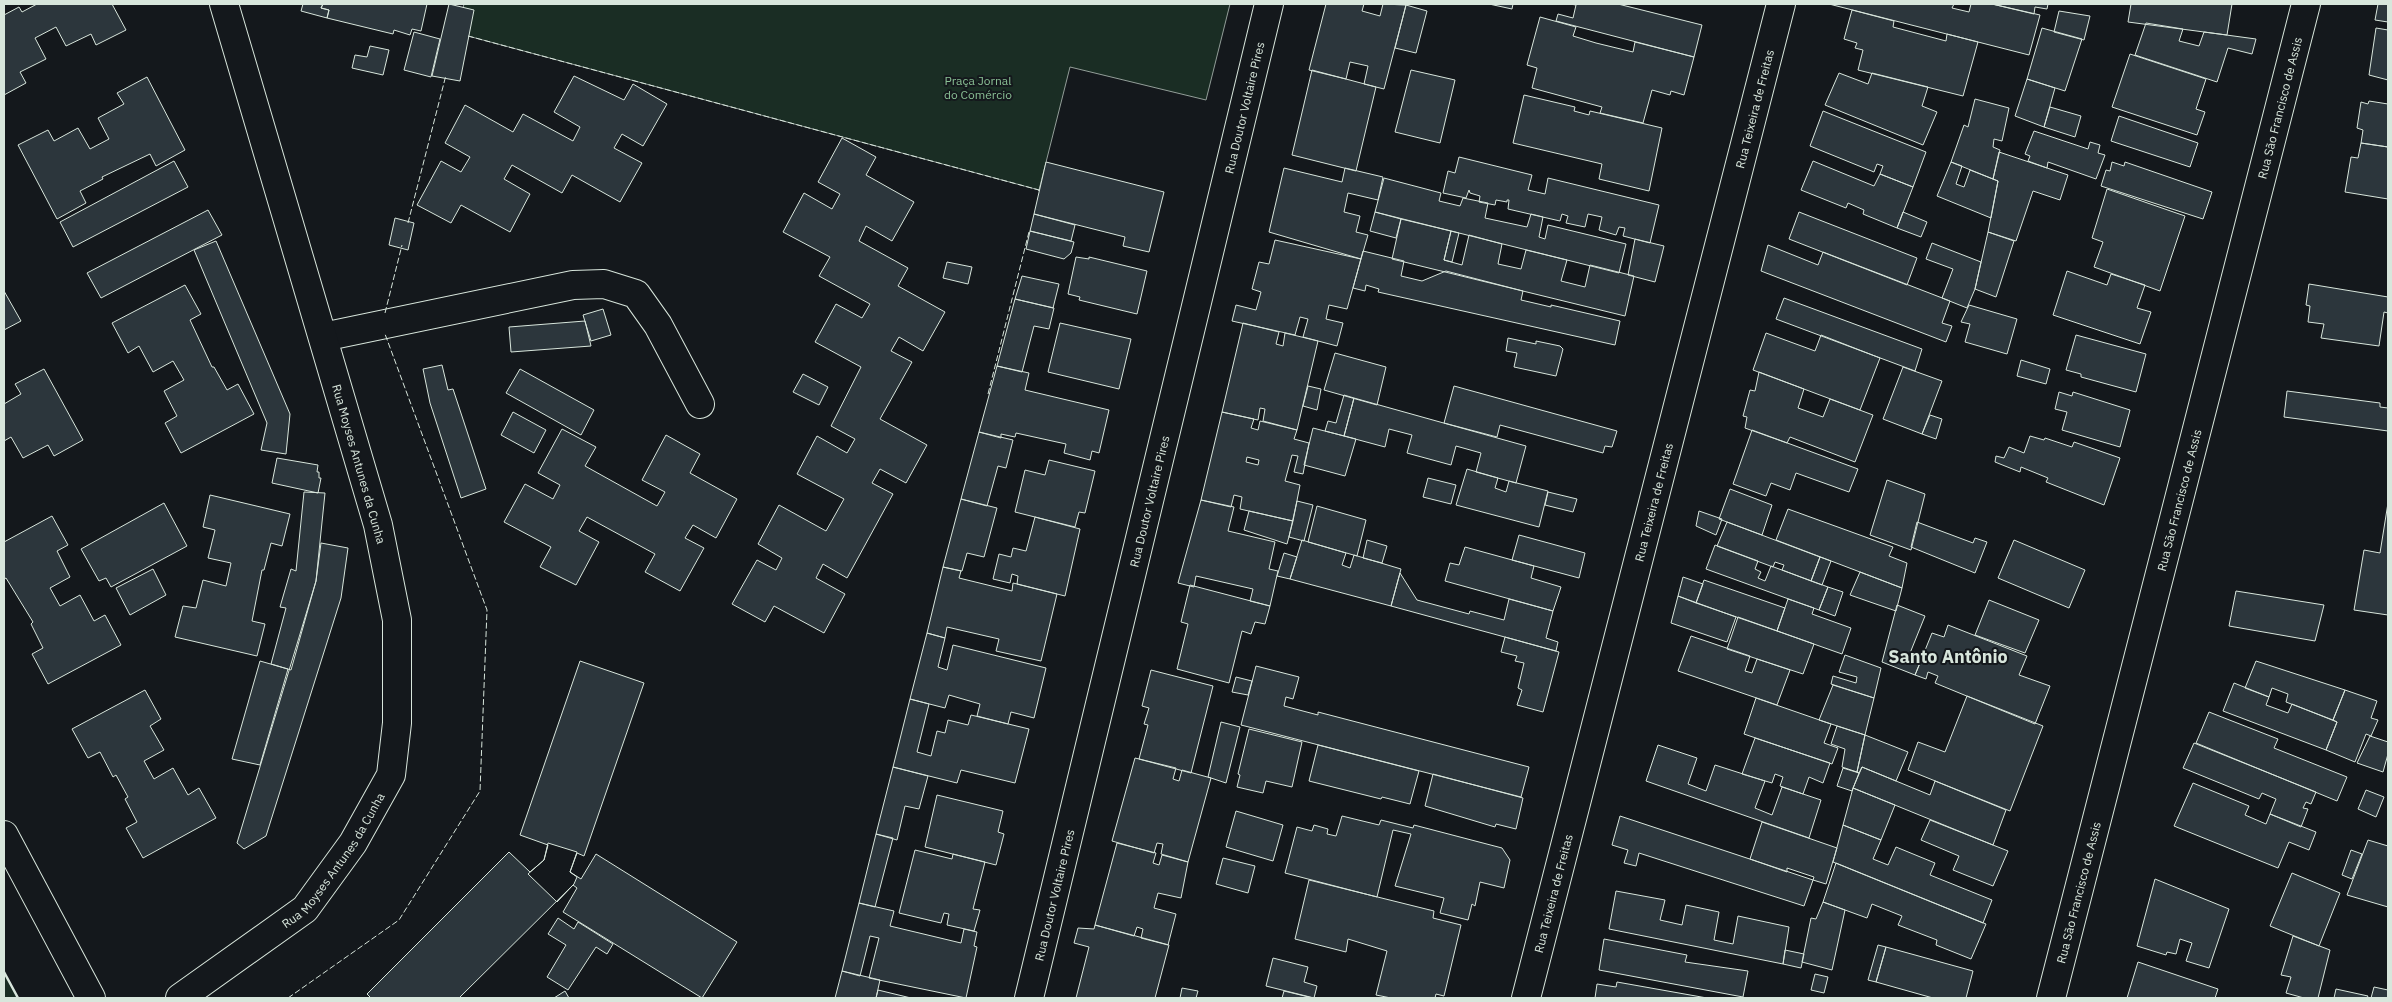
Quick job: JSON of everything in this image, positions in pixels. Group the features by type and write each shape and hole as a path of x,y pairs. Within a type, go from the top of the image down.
{"street":[{"name":"Rua Moyses Antunes da Cunha","path":"180,998 305,909 353,843 391,776 397,723 397,620 378,525 224,4"},
{"name":"Rua Doutor Voltaire Pires","path":"1029,998 1269,4"},
{"name":"Rua Teixeira de Freitas","path":"1526,998 1781,4"},
{"name":"Rua São Francisco de Assis","path":"2051,998 2306,4"},
{"path":"322,337 573,285 604,284 636,294 658,324 700,404"},
{"path":"4,836 91,998"}],"green space":[{"name":"Praça Jornal do Comércio","path":"464,4 1230,4 1206,100 1070,67 1039,190 457,33"},
{"path":"4,972 18,998 4,998"}],"building":[{"path":"37,4 112,4 126,30 96,45 91,34 66,46 56,27 35,38 46,59 20,72 26,83 4,95 4,15 19,7 22,12"},
{"path":"303,4 323,4 321,8 329,10 327,18 301,11"},
{"path":"323,4 427,4 421,31 412,29 410,35 394,30 393,34 327,18 329,10 321,8"},
{"path":"449,4 474,10 460,81 432,76"},
{"path":"1326,4 1364,4 1362,11 1380,16 1383,4 1406,5 1384,89 1364,84 1368,66 1350,62 1346,79 1309,70"},
{"path":"1489,4 1513,4 1512,9"},
{"path":"1570,4 1618,4 1702,25 1694,57 1556,21 1558,14 1573,18 1576,5"},
{"path":"1829,4 1954,4 1952,8 1969,12 1971,4 1992,4 2040,15 2029,55"},
{"path":"1992,4 2048,4 2047,9 2035,7 2034,14"},
{"path":"2131,4 2232,4 2227,35 2128,22"},
{"path":"2378,4 2388,4 2388,22 2375,20"},
{"path":"1406,5 1427,11 1416,53 1395,48"},
{"path":"1852,10 1894,21 1893,27 1946,41 1947,34 1978,42 1963,96 1858,70 1863,50 1855,48 1857,43 1844,39"},
{"path":"2059,11 2090,16 2084,40 2054,32"},
{"path":"1540,17 1576,27 1573,36 1596,43 1633,52 1635,42 1694,57 1684,95 1671,91 1670,95 1652,90 1643,123 1600,113 1602,107 1532,88 1537,68 1527,65"},
{"path":"2146,23 2183,29 2179,41 2199,46 2204,32 2256,39 2252,54 2228,48 2217,82 2135,55"},
{"path":"2042,28 2082,39 2065,91 2027,79"},
{"path":"2376,28 2388,30 2388,80 2369,75"},
{"path":"414,32 440,39 431,77 404,70"},
{"path":"370,46 389,50 383,75 352,68 355,55 367,57"},
{"path":"2130,54 2206,79 2196,109 2205,112 2197,135 2112,107"},
{"path":"1312,70 1376,87 1356,171 1292,155"},
{"path":"1411,70 1455,80 1440,143 1395,132"},
{"path":"1839,73 1868,84 1872,73 1928,87 1922,106 1937,112 1923,145 1825,105"},
{"path":"574,76 624,100 633,84 667,104 643,146 622,134 614,148 642,163 620,202 572,175 562,193 512,165 504,179 530,194 510,232 461,205 451,223 417,205 441,161 461,172 470,157 445,143 465,105 513,132 523,114 573,141 580,127 554,112"},
{"path":"147,77 185,150 156,166 150,154 102,177 103,179 80,191 86,203 57,219 18,145 48,130 54,141 78,128 90,149 109,139 98,118 124,104 117,93"},
{"path":"2027,79 2055,88 2044,127 2015,116"},
{"path":"1524,95 1575,107 1574,111 1589,115 1590,111 1662,128 1649,191 1599,179 1602,164 1513,143"},
{"path":"1975,99 2009,108 2002,141 1994,139 1993,147 2000,150 1993,179 1951,162 1964,125 1968,127"},
{"path":"2369,101 2388,104 2388,147 2361,143 2363,130 2357,128 2361,102 2368,104"},
{"path":"2050,107 2081,116 2075,137 2044,127"},
{"path":"1823,111 1926,152 1913,187 1880,174 1883,166 1877,164 1874,172 1810,146"},
{"path":"2119,116 2198,143 2190,167 2111,141"},
{"path":"2034,131 2088,149 2090,142 2100,145 2098,153 2105,155 2096,179 2048,162 2047,168 2028,161 2030,156 2025,154"},
{"path":"842,138 876,157 866,175 914,202 892,241 866,226 859,241 908,268 898,286 945,312 923,351 899,337 891,351 912,362 880,419 927,445 906,483 880,469 872,483 893,494 847,578 823,564 816,578 845,594 824,633 774,606 765,622 732,604 757,560 776,570 782,558 758,544 779,505 826,531 844,499 797,474 817,436 847,453 855,439 831,426 861,367 815,342 836,304 862,318 870,304 819,276 830,257 783,232 804,193 832,209 840,194 818,182"},
{"path":"2361,143 2388,147 2388,199 2345,192 2351,157 2358,158"},
{"path":"1999,152 2068,175 2060,200 2033,191 2016,241 1988,232 1998,181 1993,179"},
{"path":"1459,157 1532,175 1528,190 1545,194 1548,178 1659,205 1650,243 1623,236 1625,228 1619,227 1616,235 1599,230 1602,217 1588,214 1585,227 1566,223 1568,216 1562,214 1560,221 1508,209 1509,200 1507,202 1496,200 1495,205 1479,202 1480,196 1470,193 1469,190 1466,198 1443,193 1448,171 1455,173"},
{"path":"174,161 188,187 73,247 60,222"},
{"path":"1813,161 1874,186 1880,174 1913,187 1897,228 1863,214 1864,210 1848,203 1846,208 1801,190"},
{"path":"1046,162 1164,192 1149,252 1123,246 1125,237 1034,214"},
{"path":"1951,162 1962,166 1956,184 1964,187 1970,170 1998,181 1991,218 1937,196"},
{"path":"2112,162 2124,166 2125,162 2212,192 2203,219 2101,186 2106,170 2110,171"},
{"path":"1284,168 1342,182 1345,168 1383,177 1378,200 1348,193 1344,212 1360,216 1356,232 1368,235 1361,259 1269,232"},
{"path":"1384,178 1441,193 1439,201 1460,206 1463,198 1488,203 1485,218 1527,227 1531,214 1543,217 1539,237 1545,239 1548,225 1626,244 1619,273 1375,212"},
{"path":"2107,189 2185,216 2160,291 2094,267 2103,242 2092,238"},
{"path":"208,210 222,235 101,298 87,273"},
{"path":"1375,212 1401,219 1396,238 1370,231"},
{"path":"1799,212 1917,258 1907,285 1789,239"},
{"path":"1903,212 1927,222 1921,237 1897,228"},
{"path":"1034,214 1075,225 1071,241 1030,231"},
{"path":"395,218 414,223 408,250 389,245"},
{"path":"1401,219 1451,231 1444,260 1462,265 1469,235 1502,244 1498,264 1521,269 1526,250 1567,260 1561,281 1585,287 1590,265 1634,276 1625,316 1392,259"},
{"path":"1030,231 1074,242 1071,253 1064,259 1026,249"},
{"path":"1451,231 1459,233 1452,262 1444,260"},
{"path":"1988,232 2014,241 1996,297 1975,289"},
{"path":"1635,239 1664,246 1655,282 1628,275"},
{"path":"1275,240 1361,259 1347,309 1329,305 1326,319 1343,323 1337,346 1303,337 1308,319 1300,317 1295,335 1232,321 1236,305 1256,310 1261,292 1252,289 1259,262 1269,264"},
{"path":"216,241 290,414 286,454 261,450 267,423 194,250"},
{"path":"1932,243 1981,262 1975,289 1967,308 1942,298 1953,269 1926,259"},
{"path":"1768,245 1818,265 1823,252 1950,301 1942,323 1952,326 1946,342 1761,271"},
{"path":"1363,251 1404,261 1401,276 1422,281 1446,271 1523,291 1521,300 1620,321 1615,345 1378,292 1379,289 1366,285 1365,291 1353,288"},
{"path":"1076,257 1089,259 1089,257 1147,271 1137,314 1079,300 1080,297 1068,294"},
{"path":"947,262 972,267 968,284 943,278"},
{"path":"2067,271 2107,285 2111,274 2145,285 2137,308 2151,312 2140,344 2053,315"},
{"path":"1022,276 1059,284 1053,308 1015,299"},
{"path":"2309,284 2388,297 2388,313 2384,312 2379,346 2321,338 2324,324 2308,322 2310,306 2306,305"},
{"path":"185,285 201,314 190,320 212,367 214,367 227,390 238,384 254,414 181,453 165,423 177,416 164,391 184,380 173,361 153,372 139,346 128,353 112,323"},
{"path":"4,291 21,321 4,330"},
{"path":"1784,298 1922,349 1915,371 1776,319"},
{"path":"1015,299 1054,308 1049,329 1034,326 1022,372 997,366"},
{"path":"1969,305 2017,319 2007,354 1965,342 1970,324 1961,322"},
{"path":"603,309 611,335 591,341 583,315"},
{"path":"585,321 591,346 511,352 509,327"},
{"path":"1060,323 1131,339 1119,389 1048,372"},
{"path":"1243,323 1279,332 1276,344 1283,346 1285,333 1318,341 1297,430 1263,421 1265,409 1260,408 1258,420 1222,412"},
{"path":"1766,333 1815,351 1821,335 1880,358 1860,410 1753,370"},
{"path":"2076,335 2146,354 2136,392 2081,377 2081,374 2066,370"},
{"path":"1508,338 1536,344 1536,341 1560,346 1563,349 1556,376 1514,367 1517,353 1506,351"},
{"path":"1335,353 1386,367 1377,405 1324,390"},
{"path":"2021,360 2050,369 2046,384 2017,376"},
{"path":"442,365 448,390 453,389 486,489 461,498 430,403 423,369"},
{"path":"997,366 1029,373 1025,390 1109,410 1099,453 1092,451 1090,460 1064,453 1066,444 1016,433 1015,437 1001,434 1001,438 979,432"},
{"path":"1903,367 1942,381 1922,434 1883,419"},
{"path":"44,369 83,440 54,456 48,445 23,458 11,437 4,441 4,404 21,394 15,384"},
{"path":"520,369 594,410 581,435 506,393"},
{"path":"1759,372 1804,389 1798,408 1823,417 1830,399 1873,415 1855,462 1790,437 1787,443 1745,428 1747,417 1743,416 1750,390 1755,391"},
{"path":"803,374 828,387 819,405 793,392"},
{"path":"1308,386 1321,389 1317,410 1303,406"},
{"path":"1454,386 1617,431 1612,447 1605,446 1603,453 1500,425 1497,437 1444,423"},
{"path":"2287,391 2380,403 2380,407 2388,408 2388,431 2284,417"},
{"path":"2059,392 2072,396 2073,392 2130,410 2120,447 2062,430 2067,412 2055,409"},
{"path":"1344,395 1354,398 1344,436 1325,431 1328,421 1336,423"},
{"path":"1354,398 1526,446 1516,483 1476,472 1481,453 1456,446 1451,465 1407,453 1412,435 1389,429 1385,447 1344,436"},
{"path":"513,412 546,430 534,453 501,435"},
{"path":"1222,412 1254,419 1251,428 1258,430 1260,421 1297,430 1294,439 1309,443 1303,474 1294,472 1298,456 1292,455 1285,481 1300,485 1293,521 1240,509 1242,497 1234,495 1231,507 1201,500","holes":["1247,457 1259,460 1258,465 1246,462"]},
{"path":"1930,415 1942,419 1936,439 1922,434"},
{"path":"1313,428 1356,439 1345,476 1304,465"},
{"path":"562,429 596,447 585,466 657,506 665,492 642,480 666,435 700,454 690,473 737,499 716,538 693,525 685,538 704,548 680,591 645,572 655,554 587,517 579,531 599,542 576,585 540,567 551,547 504,522 525,484 553,499 560,485 538,473"},
{"path":"1752,430 1858,469 1849,492 1796,473 1790,490 1771,483 1766,496 1733,484"},
{"path":"979,432 1013,440 1006,468 998,466 987,506 961,499"},
{"path":"2030,436 2044,440 2045,438 2072,447 2074,442 2120,458 2104,505 2046,482 2048,478 2021,467 2020,472 1995,462 1996,456 2004,458 2009,447 2024,453"},
{"path":"277,458 318,465 317,472 319,472 319,478 321,478 318,493 272,483"},
{"path":"1049,460 1095,471 1085,513 1079,512 1075,527 1015,512 1025,470 1045,475"},
{"path":"1467,469 1498,478 1495,488 1506,492 1509,481 1548,491 1539,527 1456,505"},
{"path":"1428,478 1456,485 1451,504 1423,497"},
{"path":"1887,480 1925,494 1911,550 1870,535"},
{"path":"1730,489 1772,505 1762,535 1719,519"},
{"path":"304,492 325,493 316,581 291,670 271,664 286,608 280,607 291,569 296,571"},
{"path":"1548,492 1577,499 1573,512 1545,505"},
{"path":"210,495 290,514 282,546 271,543 264,570 262,570 252,621 265,624 257,656 175,637 183,606 196,608 203,580 226,586 231,563 208,558 215,530 203,527"},
{"path":"961,499 997,508 984,557 967,553 962,571 943,567"},
{"path":"1201,500 1234,507 1228,531 1275,542 1269,569 1278,571 1270,606 1250,601 1253,589 1196,576 1194,587 1178,583"},
{"path":"1297,501 1313,505 1304,541 1289,537"},
{"path":"164,503 187,546 111,587 106,578 99,581 81,549"},
{"path":"2388,503 2388,615 2354,610 2364,550 2380,553"},
{"path":"1317,506 1366,520 1357,556 1308,542"},
{"path":"1788,509 1893,547 1889,556 1907,563 1902,588 1776,540"},
{"path":"1249,511 1293,521 1287,544 1244,530"},
{"path":"1699,511 1722,519 1716,535 1696,526"},
{"path":"52,516 68,545 57,551 70,577 50,588 60,606 80,595 94,621 105,615 121,645 48,684 32,654 43,648 31,624 33,622 6,578 4,579 4,542"},
{"path":"1035,517 1080,529 1065,596 1017,584 1018,576 1012,574 1010,583 993,579 999,554 1011,557 1013,548 1026,551"},
{"path":"1727,522 1820,557 1811,581 1782,570 1784,565 1775,562 1773,567 1717,546"},
{"path":"1917,522 1973,543 1975,538 1987,542 1975,573 1911,547"},
{"path":"1519,535 1585,553 1579,578 1512,560"},
{"path":"1302,540 1346,553 1342,565 1350,568 1354,555 1401,569 1391,606 1290,579"},
{"path":"1367,540 1387,546 1382,563 1363,558"},
{"path":"2014,540 2085,570 2069,608 1998,578"},
{"path":"321,543 348,548 341,598 266,836 244,849 237,843 316,581"},
{"path":"1715,545 1758,561 1755,569 1761,572 1758,578 1765,581 1771,566 1828,587 1819,610 1706,569"},
{"path":"1465,547 1534,566 1531,578 1561,587 1553,611 1445,581 1450,563 1459,565"},
{"path":"1284,553 1297,557 1290,579 1277,576"},
{"path":"1820,557 1831,561 1822,585 1811,581"},
{"path":"943,567 961,571 959,578 1012,591 1013,583 1057,594 1041,661 996,651 999,639 947,627 945,638 927,633"},
{"path":"153,569 166,595 130,615 116,588"},
{"path":"1860,572 1902,588 1896,611 1850,595"},
{"path":"1400,573 1417,600 1469,614 1470,611 1504,620 1509,599 1553,611 1546,638 1558,642 1556,651 1391,606"},
{"path":"1683,577 1703,584 1696,603 1678,596"},
{"path":"1704,580 1785,608 1777,631 1696,603"},
{"path":"1190,585 1270,606 1265,624 1255,622 1251,634 1242,631 1229,683 1177,669 1188,624 1181,622"},
{"path":"1828,587 1843,592 1835,616 1819,610"},
{"path":"2236,591 2324,605 2315,641 2229,626"},
{"path":"1678,596 1736,617 1727,642 1671,623"},
{"path":"1788,599 1814,608 1812,614 1851,628 1842,654 1777,631"},
{"path":"1989,600 2039,620 2025,653 1975,635"},
{"path":"1897,605 1925,616 1908,658 1911,660 1914,652 1923,656 1915,675 1882,662"},
{"path":"1738,617 1814,644 1803,674 1727,649"},
{"path":"1948,625 2027,656 2019,675 2050,686 2035,724 1935,683 1938,676 1928,672 1926,679 1915,675 1932,633 1944,637"},
{"path":"927,633 945,638 938,667 947,670 953,645 1046,668 1034,718 1011,712 1008,724 977,716 980,704 949,695 945,708 910,699"},
{"path":"1691,636 1750,656 1745,671 1752,673 1757,659 1790,670 1777,705 1678,671"},
{"path":"1505,637 1559,652 1543,712 1517,705 1522,690 1518,688 1524,663 1515,661 1517,656 1501,652"},
{"path":"1845,655 1881,668 1874,698 1831,684 1833,676 1856,683 1857,677 1839,672"},
{"path":"260,661 288,669 260,765 232,759"},
{"path":"580,661 644,683 584,856 577,853 570,872 581,879 596,854 737,942 702,998 563,912 577,888 573,885 459,998 371,998 367,994 509,852 530,872 544,860 548,845 520,835"},
{"path":"2256,661 2345,690 2333,720 2286,702 2288,694 2272,688 2269,697 2245,688"},
{"path":"1256,666 1299,677 1293,699 1286,697 1284,706 1318,715 1318,712 1529,767 1521,797 1241,725"},
{"path":"1151,670 1213,686 1191,773 1139,759 1148,725 1144,724 1149,708 1142,706"},
{"path":"1236,677 1252,681 1248,695 1232,692"},
{"path":"2234,683 2269,697 2266,705 2288,713 2292,704 2337,722 2326,750 2223,711"},
{"path":"1833,685 1874,698 1865,735 1819,720"},
{"path":"145,690 161,719 150,726 164,750 144,761 154,779 173,768 188,795 199,788 216,818 143,858 126,828 137,822 125,799 128,797 116,775 113,777 100,752 88,758 72,729"},
{"path":"2345,690 2377,701 2371,718 2378,720 2371,736 2366,734 2355,762 2326,750 2337,722 2333,720"},
{"path":"1967,696 2043,726 2010,811 1908,770 1918,742 1945,752"},
{"path":"1756,698 1831,724 1824,743 1838,748 1832,764 1744,734"},
{"path":"910,699 929,704 917,752 931,756 937,731 945,733 948,720 968,725 971,715 1029,729 1015,783 961,770 957,783 893,767"},
{"path":"2209,712 2278,739 2274,748 2347,777 2337,801 2196,743"},
{"path":"1221,722 1240,727 1226,783 1208,777"},
{"path":"1837,726 1865,735 1857,772 1842,767 1845,749 1831,744"},
{"path":"1249,729 1302,742 1292,787 1266,781 1263,793 1237,787 1240,775 1238,774"},
{"path":"1865,735 1908,752 1896,781 1862,767 1859,773 1857,772"},
{"path":"2370,736 2388,742 2388,754 2383,772 2357,763"},
{"path":"1755,738 1830,763 1823,783 1809,777 1803,794 1780,786 1783,777 1775,774 1772,783 1742,774"},
{"path":"2194,743 2316,792 2311,804 2306,802 2303,808 2308,809 2301,827 2270,814 2276,799 2262,793 2259,799 2183,768"},
{"path":"1318,745 1419,771 1410,804 1382,797 1381,799 1309,781"},
{"path":"1658,745 1697,758 1688,784 1706,791 1715,765 1765,781 1755,808 1772,815 1782,787 1821,800 1809,838 1646,781"},
{"path":"1135,758 1176,768 1173,779 1179,781 1182,770 1211,778 1188,862 1161,854 1163,844 1157,843 1154,853 1112,841"},
{"path":"893,767 928,776 919,809 905,806 897,840 876,834"},
{"path":"1862,767 1930,795 1935,781 2006,810 1993,845 1853,788"},
{"path":"1843,768 1859,773 1852,791 1837,786"},
{"path":"1433,774 1523,798 1516,829 1496,824 1495,827 1425,806"},
{"path":"2193,783 2249,806 2245,815 2266,824 2270,814 2316,832 2309,850 2289,842 2278,868 2174,826"},
{"path":"1853,788 1895,805 1881,840 1843,825"},
{"path":"2366,790 2384,797 2376,817 2358,809"},
{"path":"937,795 1003,811 998,832 1004,834 996,865 925,847"},
{"path":"1236,811 1283,825 1273,861 1226,847"},
{"path":"1342,816 1379,825 1381,820 1413,828 1414,825 1502,848 1510,860 1504,888 1480,882 1475,906 1472,904 1468,920 1440,913 1444,898 1395,886 1411,834 1393,830 1377,897 1285,873 1297,827 1312,831 1314,825 1328,829 1327,834 1336,836"},
{"path":"1620,816 1813,880 1804,906 1639,853 1636,866 1624,863 1628,850 1612,845"},
{"path":"1930,820 2008,851 1993,886 1953,870 1959,856 1921,840"},
{"path":"1762,822 1837,848 1826,884 1813,880 1814,877 1787,868 1787,872 1750,859"},
{"path":"1843,825 1881,840 1873,859 1888,865 1896,847 1935,863 1930,875 1992,900 1983,923 1833,862"},
{"path":"876,834 893,838 875,907 859,903"},
{"path":"2368,840 2388,846 2388,907 2347,895"},
{"path":"548,843 577,852 570,872 577,877 574,884 557,902 528,874 544,860"},
{"path":"1117,843 1156,853 1153,863 1159,865 1162,855 1188,862 1181,898 1158,893 1154,908 1176,914 1168,945 1141,938 1143,929 1137,927 1134,936 1095,925"},
{"path":"915,850 952,859 953,854 985,862 973,909 980,910 974,931 947,925 949,914 944,913 941,923 899,913"},
{"path":"2351,850 2362,854 2352,879 2342,875"},
{"path":"1223,858 1255,866 1248,893 1216,884"},
{"path":"1836,863 1986,924 1971,959 1936,945 1937,940 1898,925 1902,916 1872,904 1867,918 1823,902"},
{"path":"2292,873 2340,893 2319,946 2270,926"},
{"path":"2155,879 2229,909 2209,968 2186,961 2192,943 2180,939 2176,954 2167,952 2166,955 2137,946"},
{"path":"1309,880 1434,911 1433,918 1461,925 1444,996 1436,994 1435,998 1391,998 1376,995 1387,951 1348,939 1346,952 1295,939"},
{"path":"1616,891 1665,900 1660,920 1682,925 1686,905 1719,912 1714,940 1733,944 1738,916 1789,927 1783,964 1609,929"},
{"path":"1823,902 1845,910 1832,970 1802,962 1811,918 1816,919"},
{"path":"859,903 894,911 890,926 961,943 964,929 977,932 974,946 977,947 966,998 869,978 879,938 870,936 860,976 842,971"},
{"path":"558,918 574,929 578,922 613,944 607,954 596,947 568,990 547,977 566,945 548,934"},
{"path":"1095,925 1169,945 1155,998 1076,998 1089,947 1074,943 1078,928 1094,929"},
{"path":"2293,936 2330,950 2318,998 2304,998 2286,993 2291,977 2281,975"},
{"path":"1604,939 1687,955 1685,962 1748,971 1743,997 1599,970"},
{"path":"1878,945 1886,947 1876,982 1868,980"},
{"path":"1886,947 1973,971 1966,998 1933,998 1876,982"},
{"path":"1785,950 1804,954 1801,968 1783,964"},
{"path":"1273,958 1308,967 1304,982 1317,986 1314,998 1266,986"},
{"path":"2138,962 2218,989 2215,998 2127,998"},
{"path":"842,971 880,980 876,998 835,998"},
{"path":"1815,974 1828,977 1824,993 1811,990"},
{"path":"1617,982 1707,998 1595,998 1597,984 1616,987"},
{"path":"2374,987 2388,990 2388,998 2371,998"},
{"path":"1182,988 1198,991 1196,998 1180,998"},
{"path":"2336,989 2368,996 2367,998 2334,998"},
{"path":"878,990 911,998 876,998"},
{"path":"565,991 569,998 554,998"},
{"path":"1284,991 1313,998 1282,998"}],"fence":[{"path":"468,36 1039,190 1038,193"},
{"path":"408,223 446,75"},
{"path":"988,394 1029,232"},
{"path":"385,313 402,245"},
{"path":"288,998 399,920 480,791 487,610 385,334"}],"wall":[{"path":"4,972 18,998"}],"district":[{"name":"Santo Antônio","path":"1948,656"}]}
